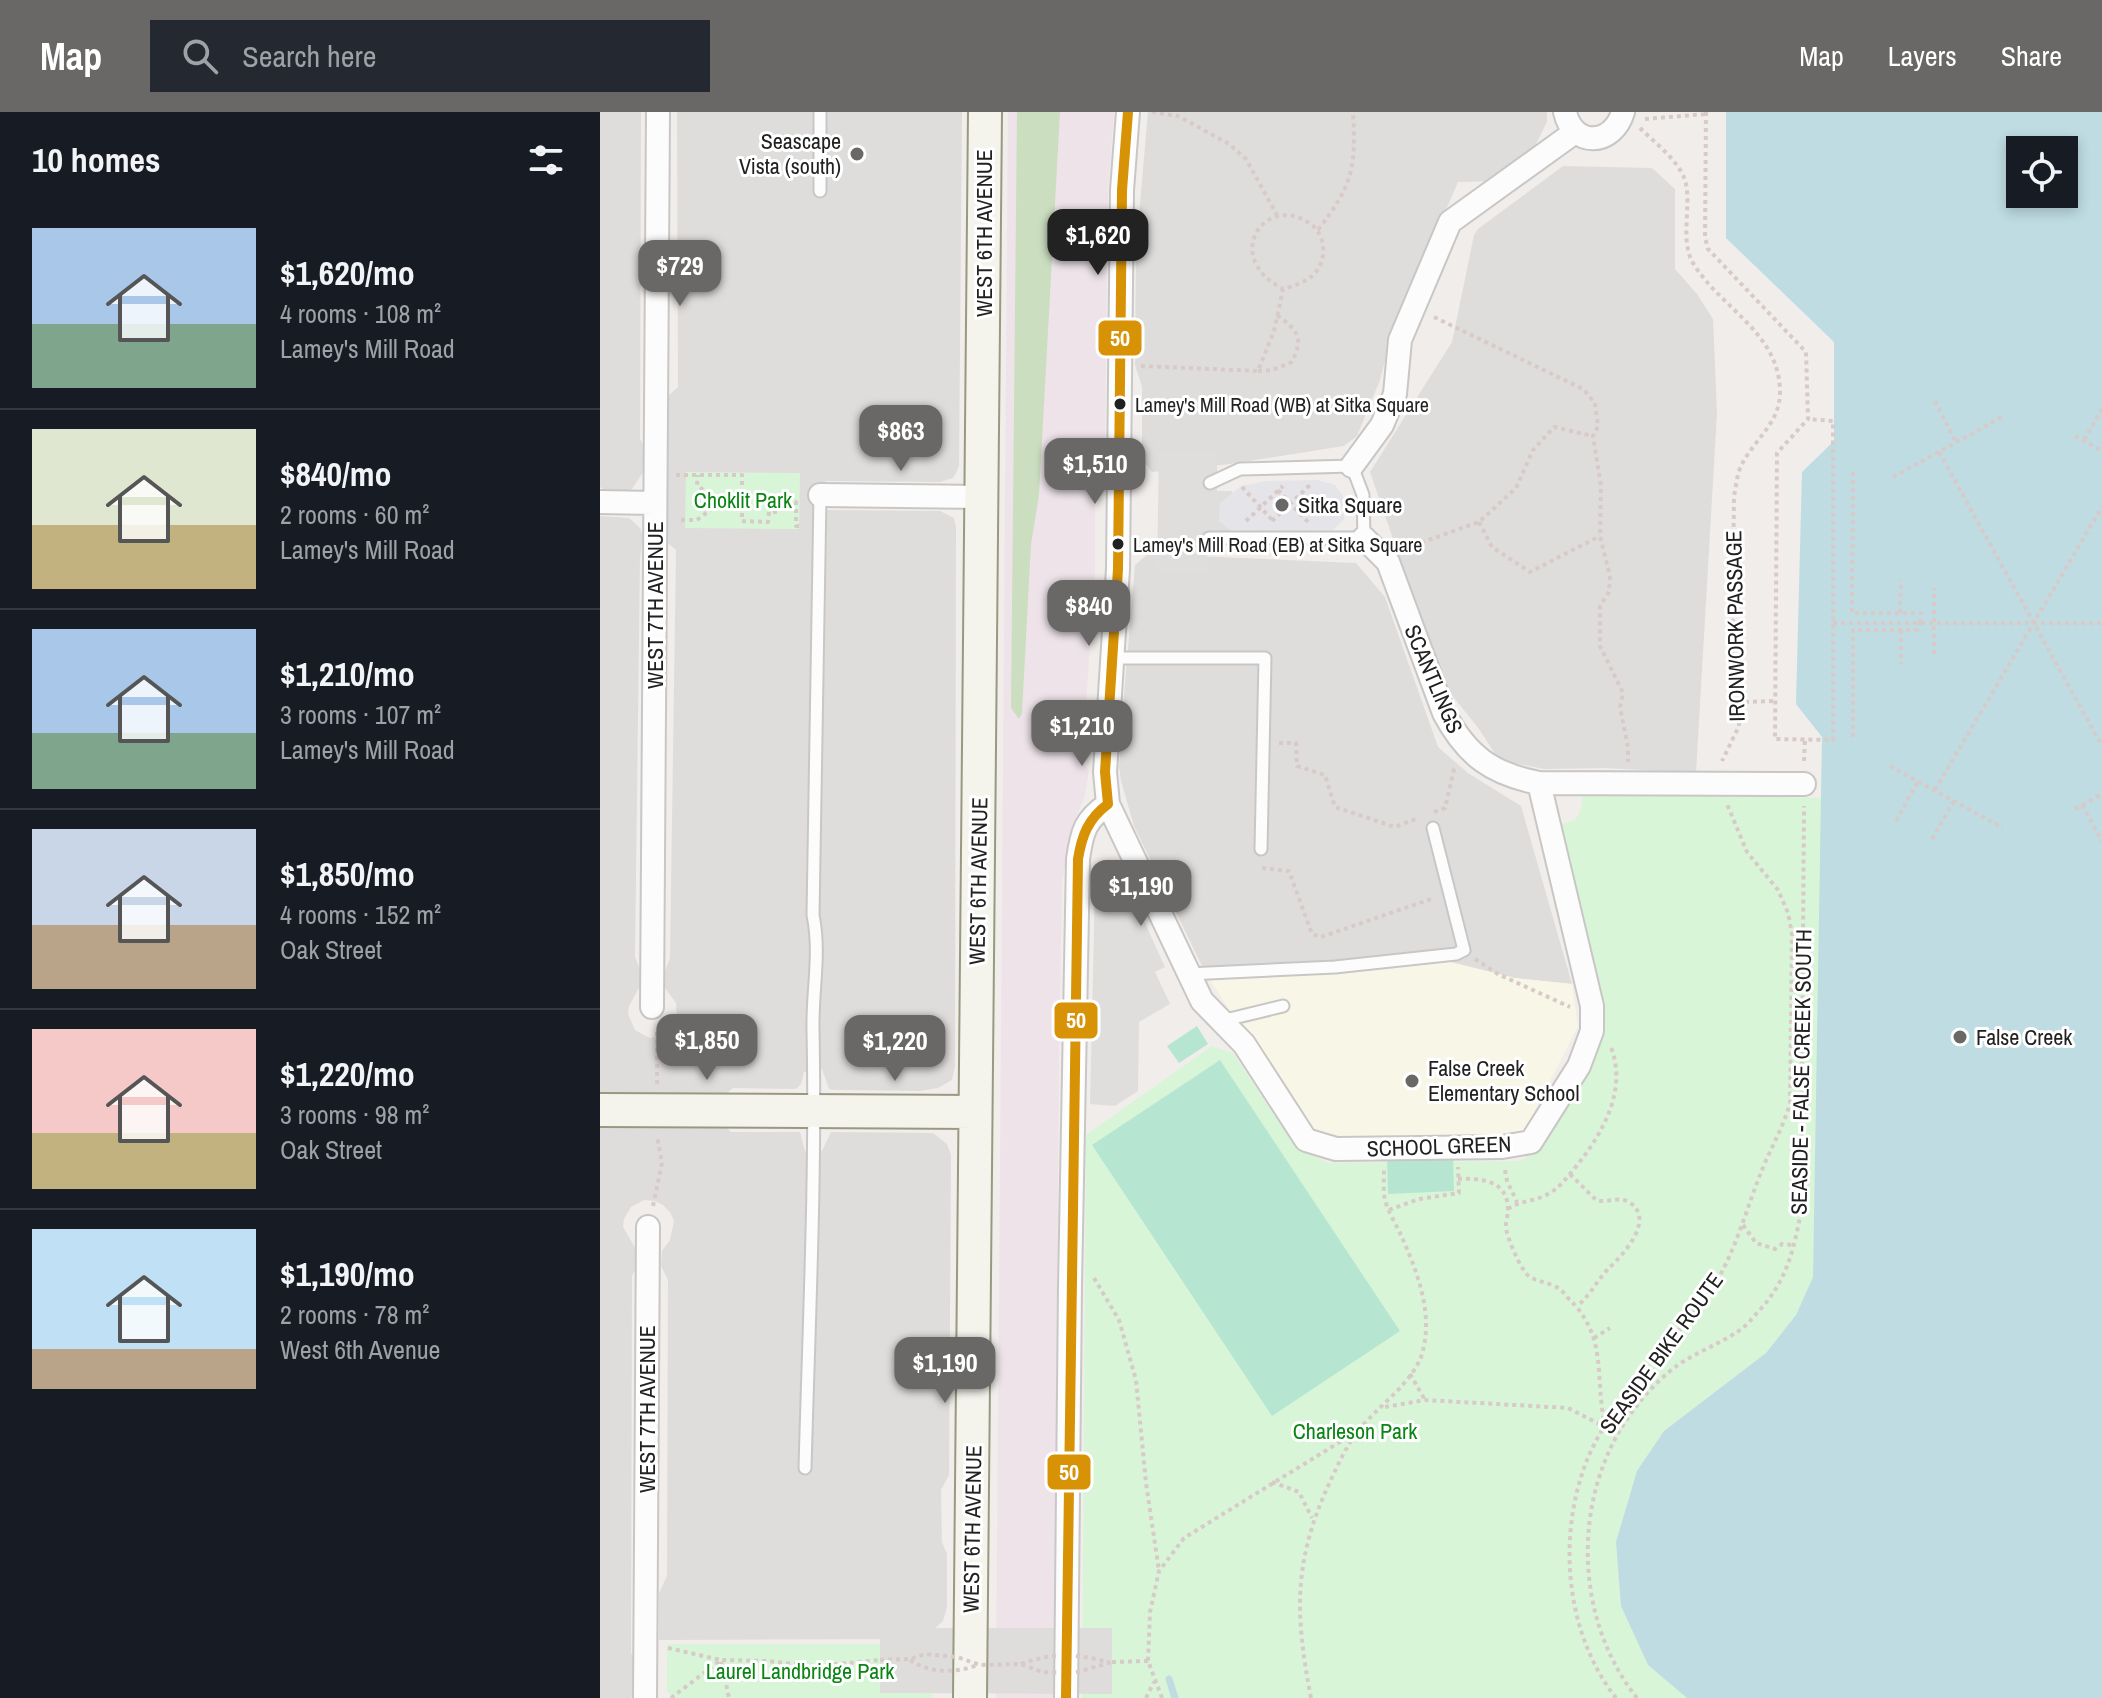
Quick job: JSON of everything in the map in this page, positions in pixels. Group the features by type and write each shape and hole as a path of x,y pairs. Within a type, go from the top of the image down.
{"main road":[{"name":"WEST 6TH AVENUE","path":"970,1698 985,112"},
{"path":"600,1110 975,1112"}],"street":[{"name":"WEST 7TH AVENUE","path":"652,1007 658,112"},
{"path":"1128,112 1122,190 1118,569 1105,772 1108,804 1187,974 1202,1001 1219,1021"},
{"path":"1352,466 1382,425 1395,394 1400,340 1450,222 1502,186 1570,122 1587,138 1600,138 1611,133 1627,116"},
{"path":"820,495 982,497"},
{"path":"600,502 655,503"},
{"name":"SCANTLINGS","path":"1364,538 1388,562 1444,713 1462,744 1496,770 1539,783"},
{"path":"1539,783 1804,784"},
{"name":"SCHOOL GREEN","path":"1219,1021 1244,1044 1306,1140 1336,1149 1502,1147 1531,1142 1579,1066 1592,1031 1592,1006 1539,783"},
{"path":"1066,1698 1078,859 1087,821 1108,804"},
{"name":"WEST 7TH AVENUE","path":"645,1698 648,1227"}],"lane":[{"path":"820,112 820,191"},
{"path":"1209,538 1364,538 1363,495 1352,466 1240,469 1210,483"},
{"path":"805,1468 814,1110 812,997 818,954 813,915 820,495"},
{"path":"1112,658 1265,658 1261,849"},
{"path":"1187,974 1335,967 1456,954 1464,950 1433,828"},
{"path":"1219,1021 1283,1006"}],"path":[{"path":"1152,112 1178,116 1229,144 1246,159 1277,215"},
{"path":"1318,230 1350,181 1355,149 1353,112"},
{"path":"1627,116 1706,113 1705,237 1710,252 1806,352 1808,419 1777,453 1775,739 1833,740 1833,421 1808,419"},
{"name":"IRONWORK PASSAGE","path":"1627,116 1679,168 1686,182 1691,258 1767,347 1779,376 1779,406 1775,419 1741,467 1734,496 1732,676 1739,701 1739,726 1720,767 1721,784"},
{"path":"1287,214 1304,219 1318,230 1323,255 1318,272 1305,282 1283,289 1260,274 1253,261 1253,241 1261,225 1277,215 1287,214"},
{"path":"1258,371 1283,289"},
{"path":"1413,308 1583,389 1595,403 1598,426 1593,436 1601,486 1600,536 1610,576 1609,592 1600,606 1600,646 1623,693 1620,707 1628,747 1627,782"},
{"path":"1137,366 1272,370 1292,362 1298,350 1299,336 1277,315"},
{"path":"1935,401 1956,442"},
{"path":"2084,440 2102,409"},
{"path":"1893,477 2002,417"},
{"path":"1388,562 1409,557 1406,549 1479,522 1516,488 1533,450 1554,427 1593,436"},
{"path":"2075,436 2102,451"},
{"path":"1939,452 2102,746"},
{"path":"1258,467 1323,538"},
{"path":"1228,538 1301,467"},
{"path":"1254,538 1328,467"},
{"path":"1853,472 1852,613 1921,613 1917,630 1853,630 1853,737"},
{"path":"1229,473 1289,538"},
{"path":"668,474 742,475 742,521 768,522 769,512 779,512 779,502 796,502 796,526"},
{"path":"681,520 697,520 710,510 710,495 697,485 698,475"},
{"path":"1935,790 2102,507"},
{"path":"1479,522 1492,547 1530,572 1600,536"},
{"path":"1900,613 1901,580"},
{"path":"1934,588 1934,654"},
{"path":"1833,623 2102,623"},
{"path":"1901,630 1901,664"},
{"path":"1745,702 1775,701"},
{"path":"1264,742 1296,743 1297,766 1325,775 1335,807 1395,827 1420,818"},
{"path":"1432,813 1445,808 1462,744"},
{"path":"1890,766 2003,828"},
{"path":"1896,821 1918,781"},
{"name":"SEASIDE BIKE ROUTE","path":"1616,1698 1597,1669 1573,1597 1569,1557 1579,1486 1587,1459 1605,1425 1629,1389 1709,1292 1729,1259 1765,1163 1785,1123 1790,1103 1792,934 1788,913 1778,890 1747,852 1721,784"},
{"name":"SEASIDE - FALSE CREEK SOUTH","path":"1637,1698 1625,1683 1593,1612 1587,1552 1590,1521 1605,1462 1618,1433 1639,1402 1677,1365 1741,1331 1777,1291 1794,1245 1801,1212 1804,784"},
{"path":"2075,809 2102,794"},
{"path":"1932,839 1954,801"},
{"path":"2082,805 2102,841"},
{"path":"1261,849 1262,868 1289,871 1312,934 1321,937 1449,893"},
{"path":"1479,962 1592,1018 1606,1037 1615,1057 1616,1080 1607,1123 1592,1147 1570,1174 1547,1195 1517,1202 1508,1209"},
{"path":"652,1007 659,1037 656,1094"},
{"path":"648,1227 662,1163 656,1127"},
{"path":"1389,1210 1419,1199 1459,1193 1457,1148"},
{"path":"1159,1571 1184,1538 1358,1431 1383,1407 1420,1358 1426,1309 1417,1276 1385,1200 1383,1149"},
{"path":"1570,1174 1596,1200 1625,1200 1636,1209 1639,1220 1633,1240 1621,1259 1577,1306"},
{"path":"1458,1179 1482,1178 1494,1183 1504,1194 1508,1209 1505,1227 1524,1271 1533,1279 1559,1288 1577,1306 1600,1356 1600,1401 1605,1425"},
{"path":"1509,1186 1517,1202"},
{"path":"1743,1225 1756,1243 1775,1249 1782,1244 1794,1245"},
{"path":"1094,1278 1119,1320 1136,1380 1159,1571 1150,1612 1148,1661 1162,1698"},
{"path":"1594,1338 1610,1328"},
{"path":"1410,1373 1425,1400"},
{"path":"1383,1407 1425,1400 1568,1408 1618,1433"},
{"path":"1311,1698 1301,1638 1300,1568 1313,1519 1358,1431"},
{"path":"1272,1482 1299,1492 1313,1519"},
{"path":"668,1648 721,1660 815,1666 910,1659 925,1654 957,1657 980,1665"},
{"path":"910,1659 921,1667 949,1672 980,1665 1021,1664 1044,1656 1076,1654 1112,1662 1148,1661"},
{"path":"671,1698 721,1660"},
{"path":"721,1660 729,1698"},
{"path":"1021,1664 1042,1672 1074,1673 1112,1662"},
{"path":"1146,1698 1155,1680"}],"shaded area":[{"path":"600,112 641,112 640,439 644,446 644,471 632,489 622,492 606,491 600,487"},
{"path":"677,112 962,112 959,466 953,478 940,482 825,481 826,510 940,511 954,518 956,527 955,1066 952,1080 938,1088 920,1091 834,1090 829,1089 822,1069 804,1072 796,1089 733,1088 721,1098 600,1095 600,516 629,518 640,528 643,537 640,558 635,957 641,972 641,984 628,1014 635,1030 650,1038 667,1034 677,1020 676,1003 665,988 665,971 670,958 676,550 668,543 668,396 678,387"},
{"path":"1008,112 1114,112 1108,189 1105,444 1095,495 1095,569 1082,762 1089,770 1085,795 1072,828 1062,882 1054,1698 996,1698"},
{"path":"1148,112 1547,112 1547,122 1529,158 1497,181 1458,182 1391,337 1380,380 1357,436 1344,446 1230,464 1152,472 1142,459 1142,387 1135,365 1136,249"},
{"path":"1563,166 1652,168 1675,189 1675,269 1713,319 1717,413 1696,773 1605,768 1544,769 1499,760 1443,684 1370,472 1452,342 1474,235"},
{"path":"1159,451 1217,452 1217,491 1232,491 1231,541 1215,541 1207,555 1206,573 1157,572"},
{"name":"Sitka Square","path":"1317,480 1335,485 1344,498 1344,519 1333,530 1234,533 1219,521 1220,503 1241,486 1267,481"},
{"path":"1148,554 1356,563 1385,597 1438,747 1468,773 1521,806 1572,984 1515,978 1205,972 1134,826 1119,767 1135,565"},
{"path":"1116,860 1165,967 1155,972 1170,1004 1139,1022 1138,1091 1115,1106 1090,1104 1095,884 1109,883 1105,870"},
{"name":"False Creek Elementary School","path":"1431,957 1515,978 1572,984 1578,1026 1521,1138 1311,1137 1205,972"},
{"path":"721,1122 731,1132 800,1132 805,1151 822,1151 831,1132 933,1133 947,1144 951,1155 949,1475 941,1490 942,1542 947,1554 947,1607 943,1621 931,1632 915,1639 659,1640 659,1593 667,1576 668,1280 661,1266 662,1251 670,1240 674,1221 663,1205 644,1200 631,1207 623,1227 637,1251 638,1264 632,1276 631,1653 636,1663 636,1688 631,1698 600,1698 600,1123"}],"green space":[{"path":"1017,112 1060,112 1039,495 1031,544 1022,713 1019,719 1011,708"},
{"name":"Choklit Park","path":"686,472 800,473 799,529 685,528"},
{"name":"Charleson Park","path":"1628,792 1822,798 1813,1277 1796,1315 1766,1353 1664,1431 1616,1542 1621,1606 1648,1665 1687,1698 1082,1698 1086,1135 1212,1046 1233,1053 1295,1146 1328,1163 1521,1161 1532,1152 1600,1018 1602,993 1565,868 1557,826 1575,820 1581,809 1583,794"},
{"path":"1197,1026 1208,1044 1179,1063 1167,1046"},
{"path":"1220,1060 1400,1331 1272,1416 1092,1145"},
{"path":"1453,1156 1454,1191 1388,1194 1387,1157"},
{"name":"Laurel Landbridge Park","path":"667,1644 932,1644 932,1698 674,1698 667,1691"}],"water":[{"name":"False Creek","path":"1726,112 2102,112 2102,1698 1687,1698 1648,1665 1621,1606 1616,1542 1637,1471 1664,1431 1766,1353 1796,1315 1813,1277 1822,737 1796,704 1802,472 1834,441 1834,342 1726,238"}],"pier":[{"path":"880,1628 1112,1628 1112,1694 880,1693"}],"waterway":[{"path":"1169,1679 1175,1698"}],"transit line":[{"name":"50","path":"1108,804 1105,772 1118,569 1122,190 1128,112"},
{"name":"50","path":"1066,1698 1078,859 1087,828 1108,804"}],"place":[{"name":"Seascape Vista (south)","path":"857,154"},
{"name":"Lamey's Mill Road (WB) at Sitka Square","path":"1120,404"},
{"name":"Sitka Square","path":"1282,505"},
{"name":"Lamey's Mill Road (EB) at Sitka Square","path":"1118,544"},
{"name":"False Creek","path":"1960,1037"},
{"name":"False Creek Elementary School","path":"1412,1081"}]}
